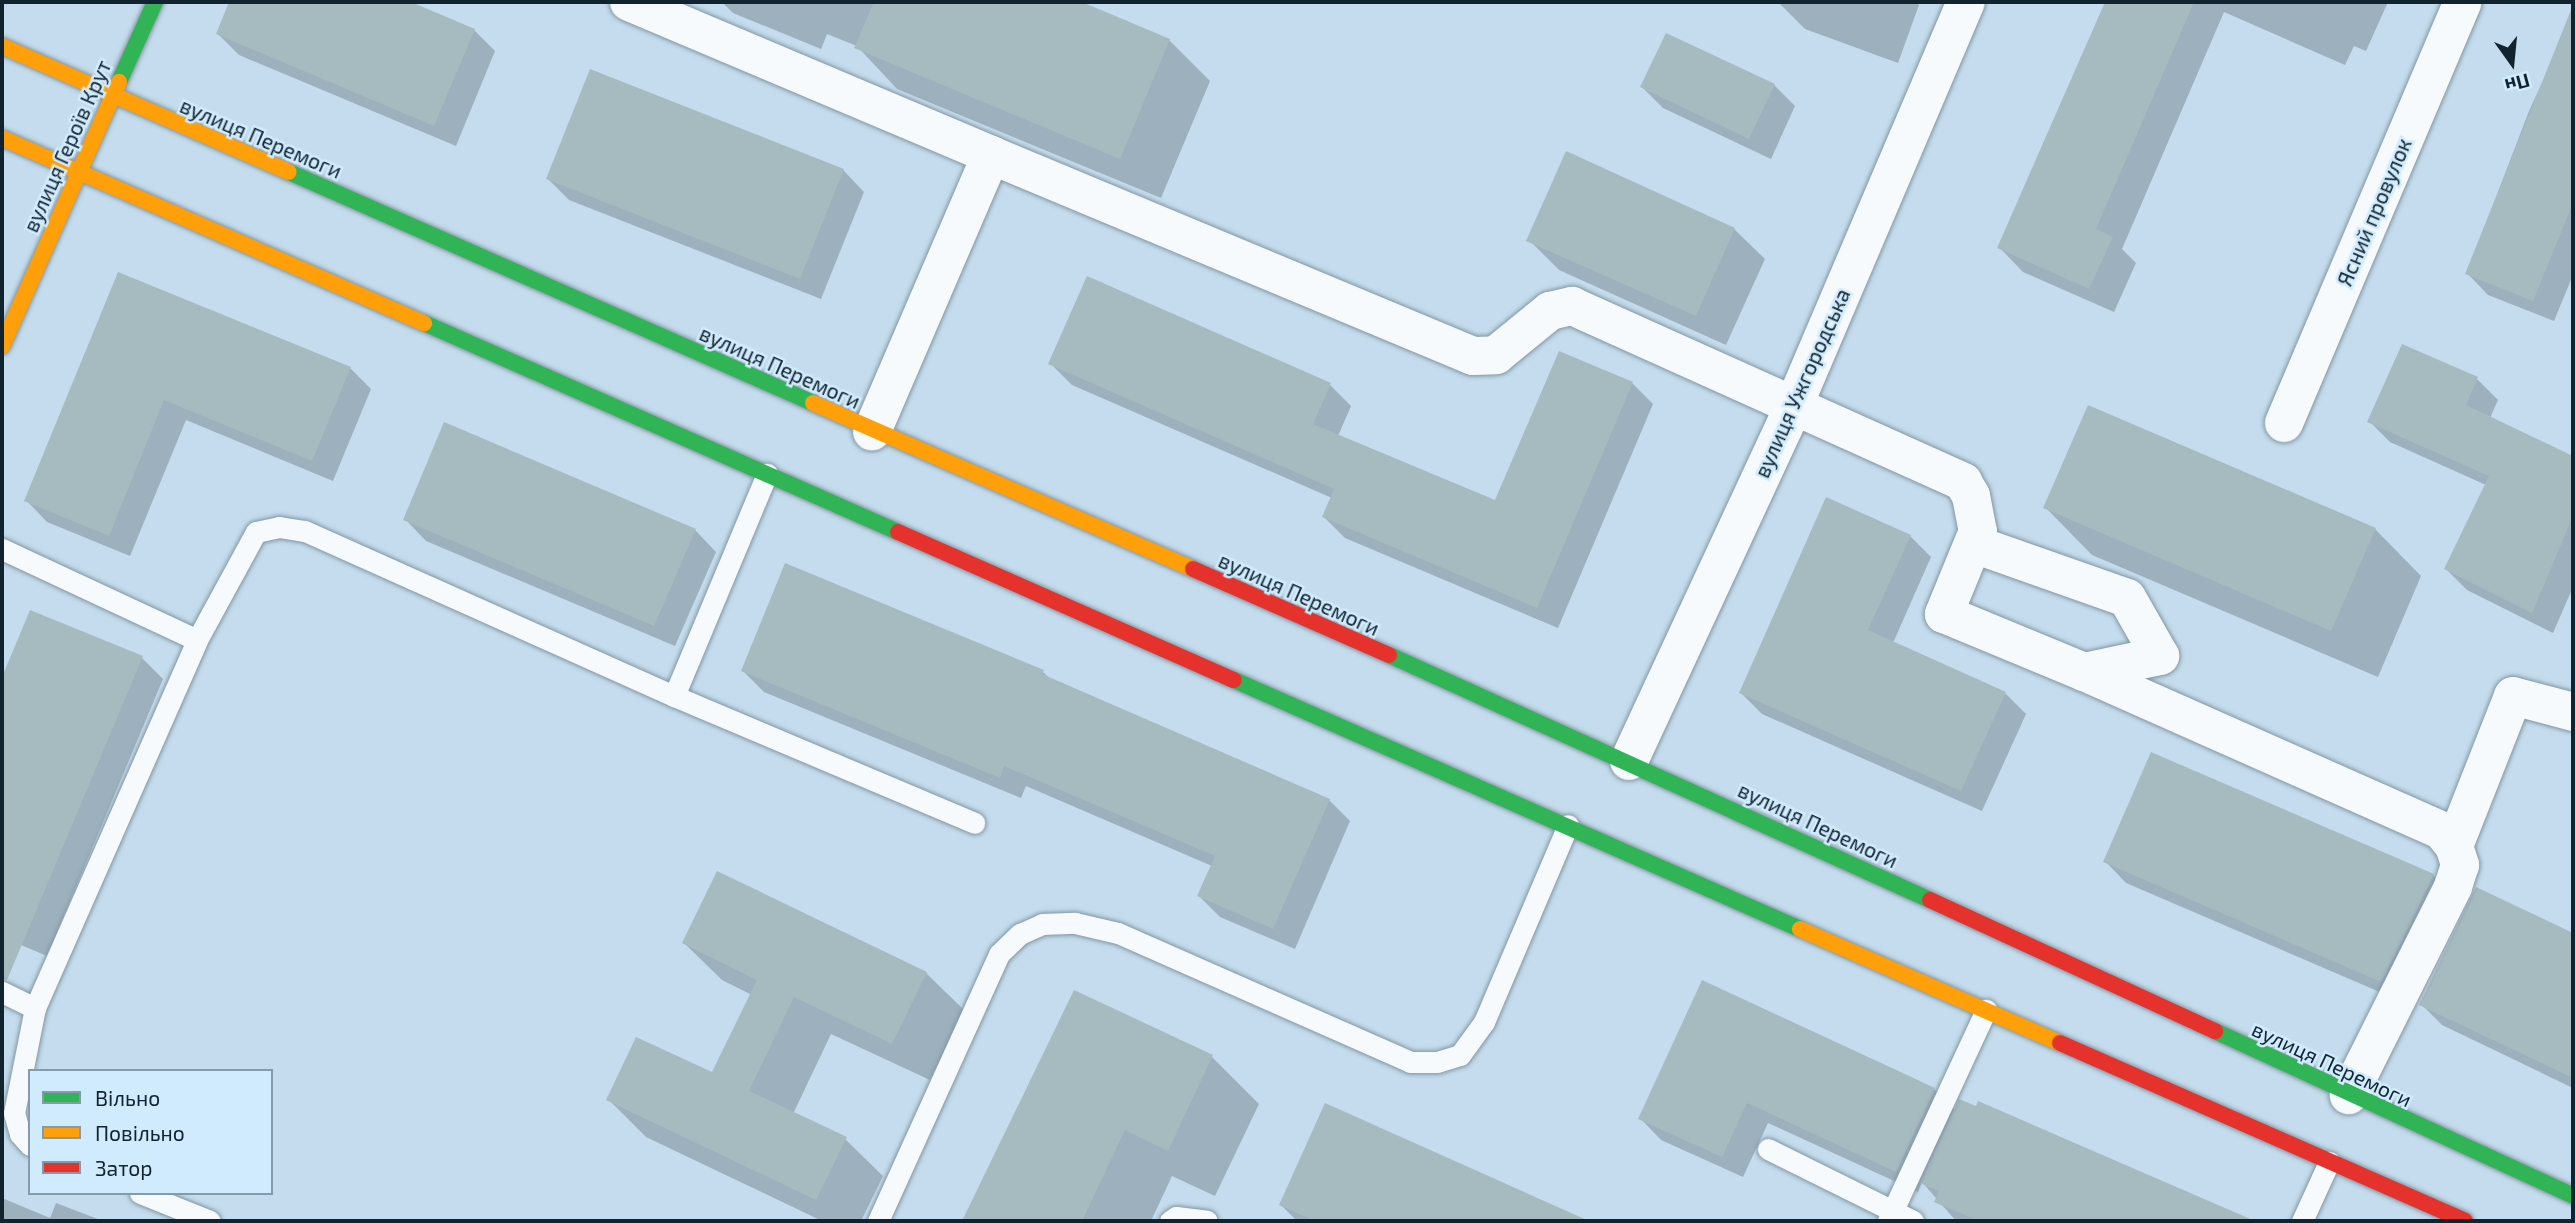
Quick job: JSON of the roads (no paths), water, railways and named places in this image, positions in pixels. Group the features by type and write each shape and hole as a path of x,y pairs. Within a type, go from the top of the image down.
{"main road":[{"name":"вулиця Героїв Крут","path":"2,346 77,172 155,2"},
{"name":"вулиця Перемоги","path":"2,46 112,97 872,431 1629,761 2573,1196"},
{"path":"2,138 2465,1221"}],"street":[{"path":"629,2 1473,356 1496,355 1550,311 1572,306 1963,482 1975,516 1975,544 1944,614 2084,672 2442,831 2454,846 2460,865 2453,887 2349,1095"},
{"name":"вулиця Ужгородська","path":"1629,761 1794,405 1966,2"},
{"name":"Ясний провулок","path":"2284,423 2463,2"},
{"path":"872,431 991,155"},
{"path":"1975,544 2127,598 2160,656 2084,672"},
{"path":"2454,846 2513,696 2573,712"}],"lane":[{"path":"674,696 767,474"},
{"path":"28,1143 20,1135 14,1113 35,1008 197,640 256,532 279,527 305,531 674,696 974,823"},
{"path":"2,549 197,640"},
{"path":"878,1221 999,954 1020,934 1042,923 1075,923 1118,933 1399,1058 1437,1062 1460,1055 1484,1022 1568,825"},
{"path":"2,992 35,1008"},
{"path":"1890,1216 1986,1010"},
{"path":"1768,1149 1890,1216 1913,1221"},
{"path":"2302,1221 2329,1162"},
{"path":"145,1195 210,1221"},
{"path":"1170,1221 1176,1217 1207,1221"}]}
